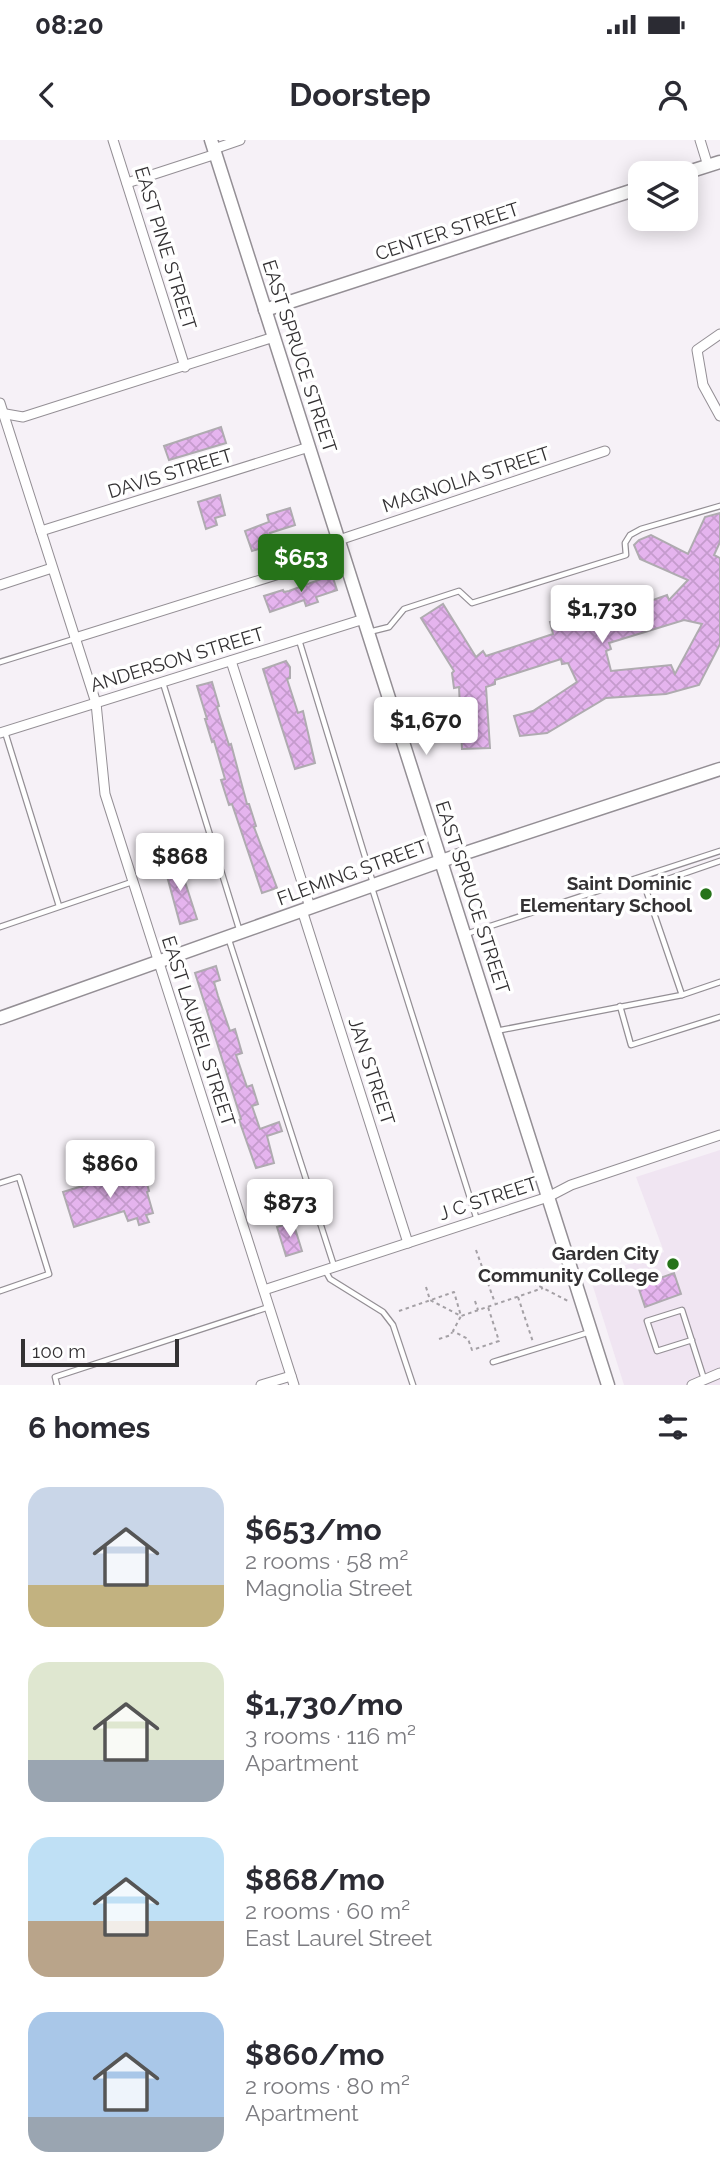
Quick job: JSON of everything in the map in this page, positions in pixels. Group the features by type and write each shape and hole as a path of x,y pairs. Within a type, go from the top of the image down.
{"street":[{"name":"EAST PINE STREET","path":"113,140 184,367"},
{"path":"127,183 214,147 240,140"},
{"path":"699,140 714,164"},
{"name":"EAST SPRUCE STREET","path":"214,147 608,1385"},
{"name":"CENTER STREET","path":"265,310 628,192"},
{"path":"720,334 697,350 703,385 720,416"},
{"path":"1,410 23,417 274,337"},
{"name":"EAST LAUREL STREET","path":"1,410 96,703 105,794 293,1380"},
{"name":"DAVIS STREET","path":"41,531 309,447"},
{"name":"MAGNOLIA STREET","path":"339,540 605,451"},
{"path":"75,638 343,554"},
{"path":"0,585 52,568"},
{"name":"ANDERSON STREET","path":"2,732 364,619"},
{"name":"JAN STREET","path":"231,661 408,1243"},
{"name":"FLEMING STREET","path":"1,1016 441,860 720,769"},
{"name":"J C STREET","path":"264,1290 548,1198 571,1185 720,1135"},
{"path":"692,1385 717,1378"},
{"path":"261,1385 293,1380"}],"lane":[{"path":"368,632 389,627 404,609 459,591 472,603 626,555 625,543 641,529 720,506"},
{"path":"0,662 75,638"},
{"path":"299,639 372,885 477,1220"},
{"path":"163,682 330,1268 330,1279 383,1312 393,1325 413,1385"},
{"path":"2,732 59,906"},
{"path":"465,934 720,851"},
{"path":"682,995 645,887 720,861"},
{"path":"0,927 133,882"},
{"path":"495,1032 682,995 720,982"},
{"path":"620,1006 631,1045 720,1017"},
{"path":"0,1183 19,1177 49,1275 0,1291"},
{"path":"57,1385 55,1377 269,1307"},
{"path":"692,1340 657,1351 647,1321 682,1310 692,1340 704,1380"},
{"path":"493,1362 591,1331"}],"path":[{"path":"476,1250 495,1304"},
{"path":"488,1282 514,1273 572,1303"},
{"path":"426,1287 431,1300 461,1316"},
{"path":"439,1339 451,1335 461,1316 543,1288"},
{"path":"399,1311 454,1293 461,1316"},
{"path":"518,1296 536,1349"},
{"path":"475,1301 478,1310"},
{"path":"488,1307 506,1358"},
{"path":"453,1331 468,1339 472,1350 499,1340"}],"shaded area":[{"name":"Garden City Community College","path":"720,1150 720,1385 624,1385 590,1277 664,1252 636,1177"}],"building":[{"path":"221,427 226,443 169,460 164,446"},
{"path":"220,495 225,515 215,518 217,525 206,529 198,502"},
{"path":"290,508 295,525 270,533 274,544 252,551 245,531 269,522 267,515"},
{"path":"720,513 720,542 714,555 720,558 720,644 699,685 666,694 606,698 547,733 520,736 514,716 533,711 577,682 568,663 562,664 561,659 495,680 495,684 486,687 490,748 462,749 459,687 454,688 454,671 421,618 443,604 476,657 483,651 486,656 553,634 550,622 562,619 559,611 582,604 586,612 596,607 600,619 667,595 669,600 688,580 640,559 634,545 651,535 688,554 705,517","holes":["684,620 702,624 675,674 671,665 611,671 606,651 611,649 609,643"]},
{"path":"332,575 337,590 316,597 318,602 306,606 304,600 270,612 264,596 283,590 289,591"},
{"path":"286,661 290,667 290,678 287,679 298,713 303,711 315,763 295,769 263,669"},
{"path":"212,682 219,706 217,707 256,826 254,827 277,888 262,893 232,804 229,805 221,780 225,779 197,686"},
{"path":"178,860 197,919 180,924 164,865"},
{"path":"216,966 220,980 214,982 230,1031 235,1029 242,1053 236,1055 247,1087 252,1085 258,1104 252,1106 260,1129 279,1122 282,1131 267,1136 274,1163 256,1168 195,973"},
{"path":"135,1170 139,1182 146,1180 149,1191 147,1192 153,1213 146,1215 149,1222 139,1225 137,1218 128,1221 124,1211 74,1227 63,1192"},
{"path":"293,1222 302,1251 286,1256 277,1227"},
{"path":"674,1273 681,1294 645,1307 638,1286"}],"place":[{"name":"Saint Dominic Elementary School","path":"706,894"},
{"name":"Garden City Community College","path":"673,1264"}]}
